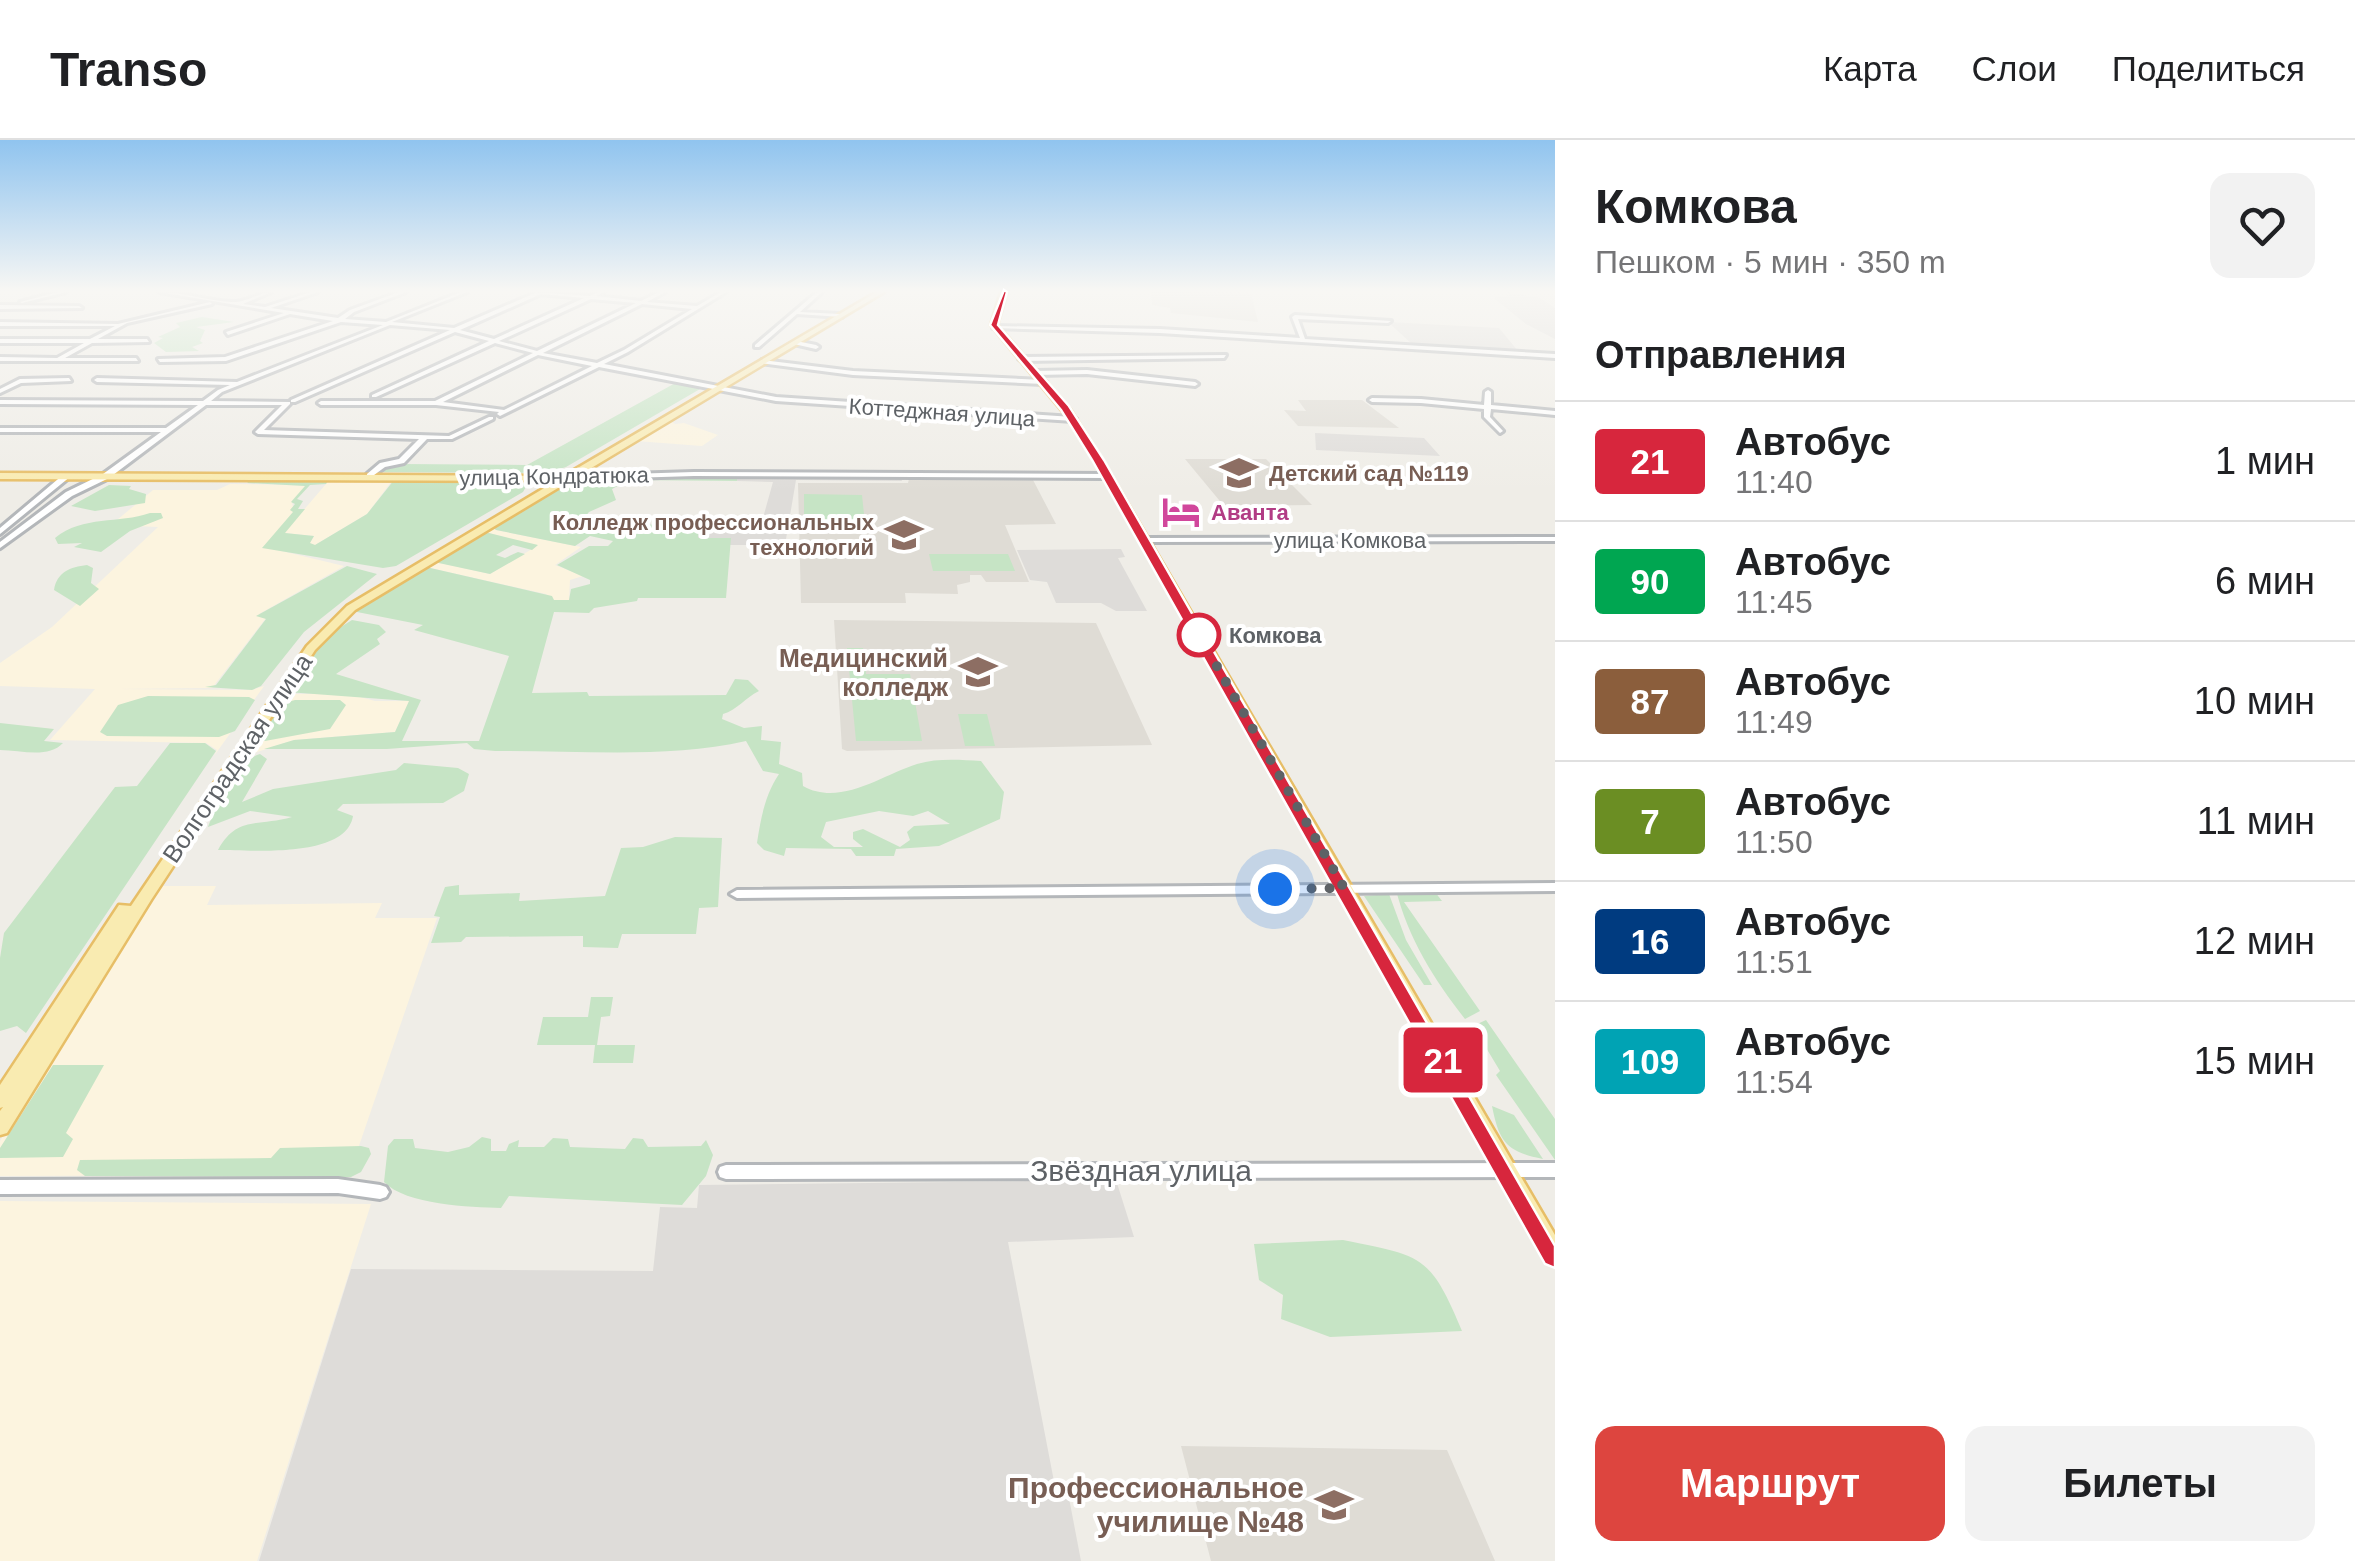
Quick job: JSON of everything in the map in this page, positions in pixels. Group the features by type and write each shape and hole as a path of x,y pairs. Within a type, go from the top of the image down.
{"main road":[{"name":"Волгоградская улица","path":"0,1100 71,1003 277,695 325,632 364,598 769,358"},
{"path":"1022,359 1073,420 1107,476 1555,1255"},
{"name":"улица Кондратюка","path":"0,476 563,478"},
{"name":"Волгоградская улица","path":"0,1127 71,1003"}],"street":[{"path":"160,360 231,358"},
{"path":"0,546 69,494 106,476 202,404 236,383 299,358"},
{"path":"391,358 291,402 258,432 450,438 491,418"},
{"path":"374,396 459,358"},
{"path":"436,404 532,358"},
{"name":"Коттеджная улица","path":"567,358 813,404 1073,420"},
{"path":"500,414 611,358"},
{"path":"1022,359 1068,358"},
{"path":"0,359 136,360"},
{"path":"762,362 849,373 1043,382"},
{"path":"1036,373 1087,372 1195,386"},
{"path":"0,391 20,380 69,380"},
{"path":"97,380 236,383"},
{"path":"1488,392 1487,417 1500,431"},
{"path":"1372,400 1555,413"},
{"path":"0,402 291,402"},
{"path":"321,403 436,404 508,410"},
{"path":"0,430 166,430"},
{"path":"370,476 383,465 401,461 425,437"},
{"name":"улица Кондратюка","path":"563,478 694,474 1107,476"},
{"path":"0,532 66,476"},
{"path":"0,519 16,518"},
{"name":"улица Комкова","path":"1144,540 1555,540"},
{"path":"737,894 1555,887"},
{"name":"Звёздная улица","path":"726,1172 1555,1170"},
{"path":"0,1187 338,1186 380,1192"}],"shaded area":[{"name":"Детский сад №119","path":"1298,400 1362,400 1399,428 1298,426 1284,410 1306,411"},
{"path":"669,420 718,435 702,446 636,441"},
{"path":"1315,433 1424,438 1440,456 1316,450"},
{"name":"Детский сад №119","path":"1185,459 1266,459 1312,505 1224,506"},
{"path":"737,476 901,477 902,481 796,480 785,545 730,545 697,538 700,525 761,525 773,482 737,481"},
{"path":"326,479 402,479 391,482 367,514 315,545 309,544 314,536 284,533 326,484"},
{"name":"Колледж профессиональных технологий","path":"909,479 1033,480 1056,524 1005,525 1029,582 986,582 981,575 970,575 970,582 957,585 958,594 905,593 906,603 801,603 798,483 908,483"},
{"path":"230,484 307,485 292,502 294,512 265,547 344,566 259,614 266,618 212,688 117,689 252,690 264,686 214,756 217,750 206,743 50,740 95,689 0,686 0,663 52,627 158,527 111,525 153,490 217,490"},
{"path":"491,525 496,530 581,547 555,565 583,576 570,580 569,600 553,600 546,594 426,567 432,561 490,574 537,546 489,533 476,534"},
{"path":"1121,549 1125,557 1118,558 1147,611 1116,611 1101,603 1056,603 1047,582 1030,580 1017,550"},
{"name":"Медицинский колледж","path":"834,620 1096,623 1152,745 847,751 842,749"},
{"path":"285,690 293,694 349,694 375,701 410,701 395,732 294,740 242,757"},
{"path":"160,886 216,886 207,905 382,903 375,918 437,918 349,1175 0,1176 0,1141"},
{"path":"1116,1180 1134,1237 1008,1242 1057,1497 1069,1498 1081,1561 259,1561 351,1269 653,1271 660,1207 697,1208 699,1185"},
{"path":"0,1201 371,1204 257,1561 0,1561"},
{"name":"Профессиональное училище №48","path":"1181,1446 1447,1450 1495,1561 1211,1561"}],"green space":[{"path":"679,381 700,389 566,467 547,473 379,472 400,464 527,465"},
{"path":"737,476 737,481 629,480 612,489 616,500 589,512 579,524 700,525 698,538 731,538 726,598 638,598 594,608 589,613 554,612 532,693 726,695 735,679 748,680 759,691 723,714 722,719 744,728 762,726 761,740 781,742 779,764 802,773 803,786 832,793 861,787 925,762 981,761 1004,792 1000,819 939,846 896,849 894,856 856,856 851,849 786,848 784,856 764,850 757,843 765,806 779,774 763,771 746,741 685,750 621,752 495,751 474,749 467,743 387,749 264,749 294,740 395,732 409,701 287,692 328,635 352,620 379,625 386,632 377,639 380,644 336,674 421,700 402,741 479,741 509,656 414,630 423,625 352,611 426,567 552,596 554,600 569,600 571,589 590,584 590,580 557,565 589,546 608,546 613,541 590,536 575,546 496,530 491,525 569,482","holes":["879,811 913,816 928,811 950,824 914,826 907,832 910,840 900,847 863,829 853,832 853,839 863,847 834,847 821,837 826,822"]},
{"path":"252,479 329,480 326,484 310,485 297,499 303,501 298,509 305,509 285,533 314,536 310,543 315,545 367,514 394,480 518,480 527,485 523,492 396,566 383,568 262,548 293,512 290,510 295,504 291,502 305,486 247,483"},
{"path":"109,485 131,486 129,489 146,494 145,503 95,511 71,506"},
{"path":"804,494 862,495 866,533 804,533"},
{"path":"161,513 163,518 130,531 101,552 74,547 82,543 58,544 55,538 77,526"},
{"path":"489,533 538,545 532,550 513,545 496,555 505,558 518,552 525,554 490,574 434,562 477,534"},
{"path":"929,554 1008,554 1015,571 933,571"},
{"path":"87,565 93,568 91,583 99,589 80,606 54,590 65,572"},
{"path":"347,566 377,574 304,632 261,686 252,690 205,687 216,685 266,619 256,616"},
{"path":"847,648 863,648 866,674 910,674 922,741 856,741"},
{"path":"148,696 255,700 235,731 219,737 107,736 100,732 118,705"},
{"path":"340,700 346,705 330,729 265,741 258,738 280,704"},
{"path":"958,714 987,714 995,746 965,746"},
{"path":"0,723 54,729 44,741 63,743 42,752 0,750"},
{"path":"170,743 205,743 216,751 26,1033 17,1026 0,1031 4,933 115,787 137,786"},
{"path":"260,754 267,759 242,802 273,789 396,770 404,763 458,768 469,774 464,791 443,803 343,804 337,810 353,816 347,830 316,846 273,851 218,850 241,827 292,817 250,811 208,827 234,774"},
{"path":"675,837 722,838 718,907 699,908 696,934 622,934 618,948 583,947 583,936 466,937 461,942 431,943 440,917 434,916 445,887 459,885 459,895 520,893 519,901 605,896 621,848 643,847"},
{"path":"1396,890 1435,892 1442,901 1404,902 1480,1011 1465,1019 1443,990 1415,942"},
{"path":"1389,894 1406,940 1432,985 1424,985 1364,896"},
{"path":"591,997 613,997 610,1016 601,1017 597,1045 635,1045 633,1063 593,1063 595,1045 537,1045 543,1017 588,1017"},
{"path":"1486,1020 1555,1119 1555,1160 1496,1075 1500,1071 1473,1026"},
{"path":"53,1065 104,1065 66,1133 73,1139 63,1157 0,1158 0,1148"},
{"path":"1492,1106 1514,1115 1543,1159 1521,1153 1507,1143"},
{"path":"482,1137 491,1139 491,1151 506,1151 509,1144 519,1140 518,1147 544,1147 553,1138 568,1139 570,1147 625,1149 633,1138 643,1139 648,1147 701,1146 706,1140 713,1155 706,1176 682,1205 509,1196 501,1208 473,1207 407,1196 384,1182 388,1146 394,1139 413,1139 415,1148 448,1152 469,1147"},
{"path":"280,1148 369,1148 371,1154 361,1172 351,1177 85,1176 77,1170 80,1160 271,1158"},
{"path":"1343,1240 1390,1250 1420,1263 1441,1287 1462,1331 1330,1337 1281,1319 1283,1295 1259,1280 1254,1244"}],"bus line":[{"name":"21","path":"1022,358 1065,408 1098,460 1555,1255"}],"place":[{"name":"Детский сад №119","path":"1239,473"},
{"name":"Аванта","path":"1181,512"},
{"name":"Колледж профессиональных технологий","path":"904,535"},
{"name":"Комкова","path":"1199,635"},
{"name":"Медицинский колледж","path":"978,672"},
{"name":"Профессиональное училище №48","path":"1334,1505"}],"route":[{"path":"1199,635 1344,888 1275,889"}]}
